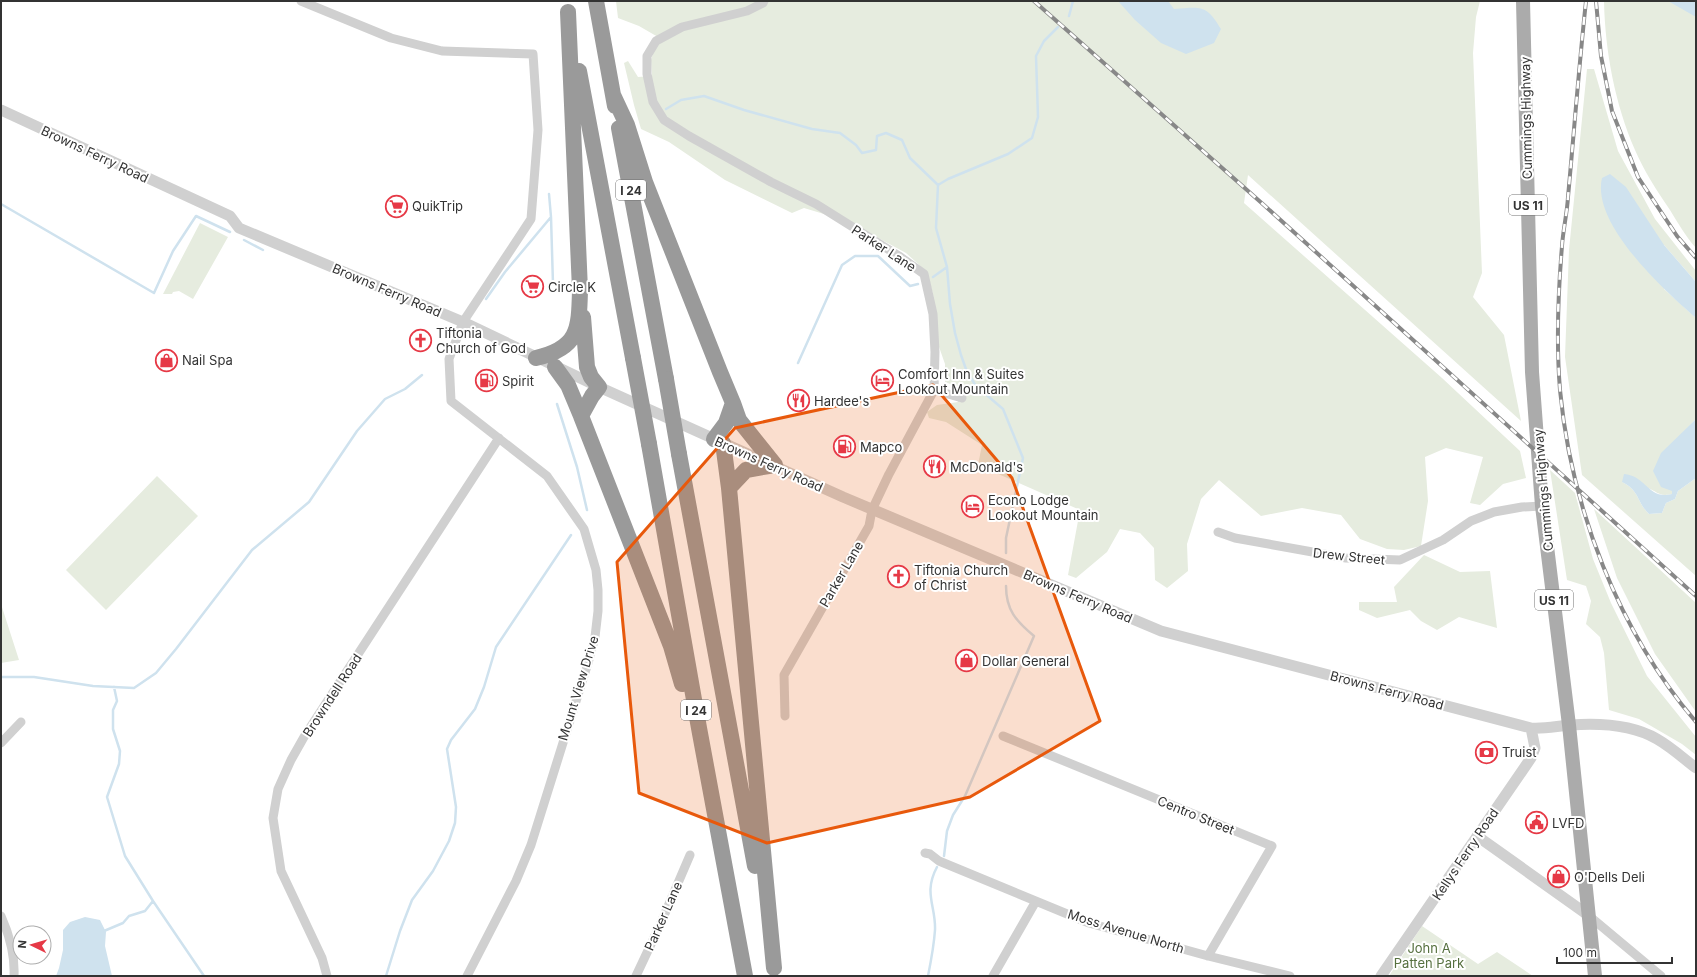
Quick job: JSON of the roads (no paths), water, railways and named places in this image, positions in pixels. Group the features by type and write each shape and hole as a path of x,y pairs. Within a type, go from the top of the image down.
{"highway":[{"name":"I 24","path":"596,1 775,972"},
{"name":"I 24","path":"567,6 649,444 699,728 745,976"},
{"path":"567,6 580,290 587,367 591,377 599,387 592,396 581,416"},
{"path":"613,95 627,125 645,182 739,420 775,465 746,470 729,488"},
{"path":"536,358 552,354 570,341 576,329 579,314 580,290"},
{"path":"555,367 568,385 581,416 671,646 689,709 699,728"},
{"path":"733,403 718,441 729,488 775,972"}],"main road":[{"name":"Cummings Highway","path":"1523,1 1530,336 1542,506 1570,725 1595,976"}],"street":[{"name":"Mount View Drive","path":"301,1 391,38 442,51 533,54 538,130 531,219 462,322 449,359 451,401 547,476 584,529 596,570 598,611 588,663 531,845 516,881 467,976"},
{"name":"Parker Lane","path":"764,1 763,3 747,11 682,27 656,41 647,56 647,74 653,102 664,120 689,136 771,182 816,204 899,256 924,274 933,314 935,352 934,390 889,474 872,510 869,526 784,675 785,716"},
{"name":"Browns Ferry Road","path":"1,110 230,216 239,228 462,322 555,367 872,510 1161,631 1531,728 1546,729 1570,725 1617,725 1655,738 1671,747 1696,768"},
{"path":"934,390 962,398"},
{"name":"Browndell Road","path":"327,976 322,958 281,870 273,818 278,789 291,760 304,737 499,438"},
{"name":"Drew Street","path":"1218,532 1235,538 1346,558 1400,560 1443,540 1471,520 1494,512 1522,507 1542,506"},
{"path":"1,742 20,722"},
{"name":"Kellys Ferry Road","path":"1381,976 1531,758 1535,748 1531,728"},
{"name":"Centro Street","path":"1003,736 1272,846 1208,956"},
{"path":"1477,836 1588,915 1661,976"},
{"name":"Moss Avenue North","path":"924,852 930,854 939,861 1089,923 1208,956 1290,976"},
{"name":"Parker Lane","path":"636,976 690,855"},
{"path":"993,976 1036,901"},
{"path":"1,916 9,935 14,964 14,976"}],"water":[{"path":"1118,1 1168,1 1174,9 1202,9 1211,15 1221,29 1214,43 1186,54 1161,43 1135,20"},
{"path":"1668,1 1696,1 1696,17"},
{"path":"1610,174 1626,187 1664,245 1696,282 1696,318 1649,274 1618,235 1608,215 1602,196 1602,178"},
{"path":"1696,419 1696,478 1678,491 1675,499 1666,503 1662,513 1649,514 1632,489 1622,482 1624,474 1638,479 1658,494 1672,494 1672,491 1661,487 1653,471 1661,453"},
{"path":"85,917 100,920 106,932 105,946 112,976 56,976 63,950 63,930 70,922"}],"waterway":[{"path":"1069,16 1073,1"},
{"path":"938,185 948,179 1008,154 1032,138 1038,117 1036,56 1044,41 1058,27"},
{"path":"666,109 681,100 704,96 744,110 812,129 840,133 856,145 862,153 876,150 877,136 886,133 902,140 910,158 938,185 936,228 947,267 950,304 955,333 961,355 967,372 976,386 1003,409 1023,458 1006,538 1006,553"},
{"path":"486,299 505,272 551,217 549,194"},
{"path":"1,204 154,293 173,251 196,216 230,232"},
{"path":"551,217 553,284"},
{"path":"244,240 263,250"},
{"path":"798,363 842,265 855,256 878,256 910,286 918,284"},
{"path":"933,277 947,267"},
{"path":"1,677 34,677 93,686 134,688 156,673 252,550 309,502 357,431 385,399 405,389 422,375"},
{"path":"557,404 577,467 587,510"},
{"path":"386,976 400,931 412,900 433,871 449,841 455,823 456,807 447,749 451,740 475,709 484,687 496,647 571,535"},
{"path":"944,856 947,831 953,815 965,796 1034,636 1017,620 1013,614 1008,602 1006,586"},
{"path":"114,687 117,701 113,710 113,729 120,751 119,764 107,797 125,856 153,901 204,976"},
{"path":"928,976 935,930 930,892 933,876 937,867"},
{"path":"104,931 123,923 129,916 145,911 153,901"}],"railway":[{"path":"1034,1 1265,206 1696,596"},
{"path":"1586,1 1563,240 1559,300 1559,372 1566,434 1575,479 1588,523 1603,566 1622,609 1644,649 1668,687 1696,722"},
{"path":"1596,1 1601,56 1612,111 1638,177 1677,236 1696,258"}],"place":[{"name":"QuikTrip","path":"396,206"},
{"name":"Circle K","path":"533,287"},
{"name":"Tiftonia Church of God","path":"420,340"},
{"name":"Nail Spa","path":"167,360"},
{"name":"Spirit","path":"487,381"},
{"name":"Comfort Inn & Suites Lookout Mountain","path":"882,381"},
{"name":"Hardee's","path":"798,401"},
{"name":"Mapco","path":"844,447"},
{"name":"McDonald's","path":"934,467"},
{"name":"Econo Lodge Lookout Mountain","path":"973,507"},
{"name":"Tiftonia Church of Christ","path":"898,577"},
{"name":"Dollar General","path":"967,661"},
{"name":"Truist","path":"1487,752"},
{"name":"LVFD","path":"1537,823"},
{"name":"O'Dells Deli","path":"1559,877"}],"park label":[{"name":"John A Patten Park","path":"1429,956"}]}
